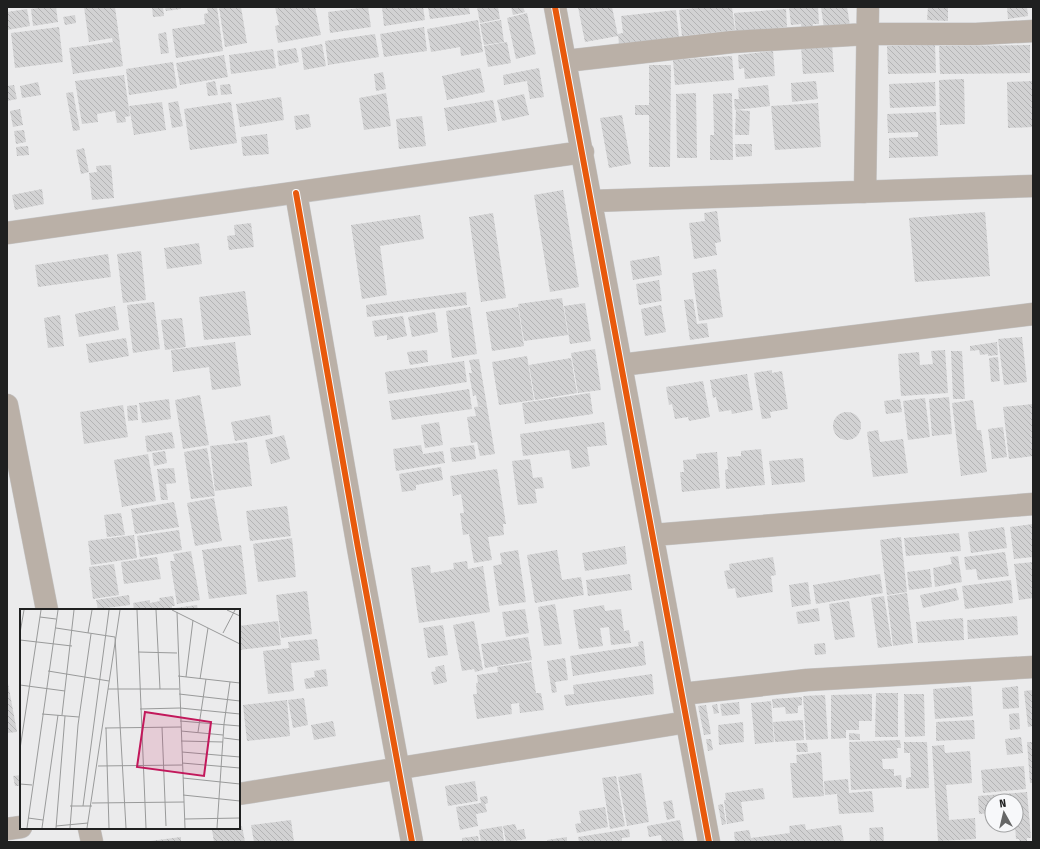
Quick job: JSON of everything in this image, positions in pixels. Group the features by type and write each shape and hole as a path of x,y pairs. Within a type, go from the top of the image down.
{"street":[{"path":"555,7 583,152 709,842"},
{"path":"865,192 868,7"},
{"path":"566,61 732,42 867,34 976,34 1033,31"},
{"path":"7,233 583,152"},
{"path":"592,201 1033,186"},
{"path":"296,193 412,842"},
{"path":"621,365 1033,314"},
{"path":"7,405 47,609"},
{"path":"653,535 1033,504"},
{"path":"682,694 807,680 1033,667"},
{"path":"240,794 687,722"},
{"path":"7,829 20,827"},
{"path":"89,829 92,842"}],"building":[{"path":"56,7 58,22 33,26 31,9"},
{"path":"84,7 115,7 123,66 73,74 69,48 113,42 112,38 89,42"},
{"path":"152,7 163,7 164,16 153,17"},
{"path":"165,7 181,7 181,9 166,11"},
{"path":"207,7 217,7 223,51 176,58 172,29 205,24 204,14 208,13"},
{"path":"219,7 241,7 247,43 225,47"},
{"path":"275,7 315,7 321,35 278,43 275,26 279,25"},
{"path":"368,7 371,27 330,33 328,12"},
{"path":"382,7 423,7 425,20 384,26"},
{"path":"428,7 469,7 470,14 430,19"},
{"path":"477,7 498,7 500,19 480,23"},
{"path":"511,7 523,7 525,12 513,15"},
{"path":"578,7 612,7 618,36 585,42"},
{"path":"704,7 732,7 735,30 682,36 679,10"},
{"path":"789,7 818,7 819,24 813,24 813,31 802,32 801,24 791,25"},
{"path":"821,7 847,7 850,26 824,29"},
{"path":"928,7 948,7 948,21 927,20"},
{"path":"1007,7 1027,7 1028,16 1008,19"},
{"path":"27,9 30,26 7,30 7,12"},
{"path":"786,9 787,27 768,29 768,33 736,33 734,13"},
{"path":"676,10 679,37 619,44 618,34 623,33 621,16"},
{"path":"527,13 536,54 516,59 507,18"},
{"path":"75,15 76,23 65,25 63,17"},
{"path":"478,20 483,52 461,56 460,47 431,52 427,29"},
{"path":"501,20 504,42 484,45 480,24"},
{"path":"59,27 63,62 15,68 11,33"},
{"path":"424,27 427,51 384,57 380,34"},
{"path":"166,32 169,53 161,54 158,34"},
{"path":"375,34 379,57 328,65 325,41"},
{"path":"507,42 511,63 488,67 484,46"},
{"path":"322,44 326,66 304,70 301,48"},
{"path":"832,44 834,72 803,74 801,46"},
{"path":"935,45 936,73 888,74 887,46"},
{"path":"1030,45 1030,73 940,74 939,46"},
{"path":"296,48 299,62 279,66 277,51"},
{"path":"273,49 276,68 231,74 229,55"},
{"path":"773,51 775,76 745,79 744,68 739,69 738,55"},
{"path":"224,55 228,77 180,85 176,63"},
{"path":"732,56 734,80 675,85 673,60"},
{"path":"173,62 177,88 129,95 126,69"},
{"path":"649,65 671,65 670,167 649,167 649,115 635,115 635,105 649,105"},
{"path":"480,68 485,92 447,100 442,76"},
{"path":"539,68 544,97 530,99 527,81 504,85 503,75"},
{"path":"383,72 386,89 376,91 374,74"},
{"path":"124,75 130,116 125,117 126,122 117,123 115,111 97,114 98,122 82,124 75,81"},
{"path":"964,79 965,124 940,125 939,80"},
{"path":"215,81 218,95 208,96 206,83"},
{"path":"816,81 818,99 792,102 791,83"},
{"path":"1033,81 1033,127 1008,128 1007,82"},
{"path":"38,82 41,95 22,98 20,86"},
{"path":"935,82 936,106 890,108 889,84"},
{"path":"230,84 232,94 221,95 220,85"},
{"path":"14,85 17,99 7,101 7,86"},
{"path":"768,85 770,106 735,110 734,99 739,99 738,88"},
{"path":"73,92 80,130 73,131 66,93"},
{"path":"386,93 391,126 364,130 359,98"},
{"path":"696,93 697,158 677,158 676,94"},
{"path":"732,93 733,160 710,160 710,135 714,135 713,94"},
{"path":"524,94 529,115 502,121 497,100"},
{"path":"281,97 284,120 240,127 236,104"},
{"path":"493,100 497,122 448,131 444,108"},
{"path":"178,101 183,126 172,128 168,103"},
{"path":"162,102 166,130 134,135 129,106"},
{"path":"231,102 237,143 190,150 184,109"},
{"path":"818,103 821,147 775,150 771,106"},
{"path":"20,109 23,125 13,127 10,111"},
{"path":"736,110 750,111 749,135 735,135"},
{"path":"936,112 938,156 889,158 889,138 918,137 918,132 888,133 887,114"},
{"path":"309,114 311,127 296,130 294,116"},
{"path":"622,115 631,164 609,168 600,118"},
{"path":"422,116 426,146 399,149 396,119"},
{"path":"24,130 26,142 16,144 14,131"},
{"path":"267,134 269,154 243,156 241,137"},
{"path":"735,144 752,144 752,156 736,157"},
{"path":"28,146 29,155 17,156 16,147"},
{"path":"84,148 89,172 81,174 76,150"},
{"path":"111,165 114,198 92,200 89,173 97,172 96,166"},
{"path":"42,189 44,204 15,210 12,195"},
{"path":"563,190 579,287 550,292 534,195"},
{"path":"717,211 721,242 715,243 717,255 694,259 689,223 705,221 704,213"},
{"path":"985,212 990,276 915,282 909,218"},
{"path":"493,213 506,298 481,302 469,217"},
{"path":"420,215 424,239 380,246 387,295 362,299 351,225"},
{"path":"251,223 254,247 229,250 227,236 235,235 234,225"},
{"path":"199,243 202,264 167,269 164,248"},
{"path":"141,251 146,300 123,303 117,254"},
{"path":"108,254 111,277 38,287 35,265"},
{"path":"659,256 662,275 633,280 630,261"},
{"path":"716,269 723,317 699,321 692,273"},
{"path":"659,280 662,301 639,305 636,284"},
{"path":"245,291 251,335 204,340 199,297"},
{"path":"466,292 467,305 367,317 366,305"},
{"path":"562,298 568,335 524,341 518,304"},
{"path":"693,299 697,324 707,323 709,337 690,340 684,300"},
{"path":"154,302 160,349 133,353 127,305"},
{"path":"585,303 591,341 570,344 564,306"},
{"path":"661,305 666,332 645,336 641,309"},
{"path":"115,306 119,330 79,337 75,314"},
{"path":"470,307 477,354 452,358 446,311"},
{"path":"518,307 524,346 492,351 486,312"},
{"path":"435,312 438,332 412,337 408,317"},
{"path":"60,315 64,346 48,348 44,318"},
{"path":"403,316 407,336 387,340 387,335 375,337 372,321"},
{"path":"182,318 186,347 165,350 161,320"},
{"path":"1022,337 1027,382 1004,385 998,339"},
{"path":"126,338 129,356 89,363 86,344"},
{"path":"235,342 241,386 212,390 209,367 173,372 171,350"},
{"path":"997,342 998,355 980,355 979,350 970,351 970,346"},
{"path":"595,349 601,390 578,393 571,353"},
{"path":"427,350 428,362 410,365 407,352"},
{"path":"945,350 948,393 901,396 898,354 919,352 920,365 933,364 931,351"},
{"path":"951,351 962,351 965,399 953,399"},
{"path":"527,356 534,400 499,405 492,362"},
{"path":"998,357 1000,381 991,382 989,358"},
{"path":"571,358 577,393 535,400 529,365"},
{"path":"479,359 495,454 480,456 477,442 471,443 467,417 476,416 474,407 484,406 478,406 476,395 473,396 469,373 472,373 469,360"},
{"path":"464,361 467,382 388,394 385,372"},
{"path":"772,370 772,373 782,371 788,409 770,412 771,418 762,419 754,373"},
{"path":"747,374 753,410 732,414 731,410 719,412 716,397 713,398 710,380"},
{"path":"703,381 710,417 689,421 688,417 675,419 672,404 669,405 666,387"},
{"path":"469,389 472,409 392,420 389,401"},
{"path":"590,393 593,414 525,424 522,403"},
{"path":"200,395 209,445 183,449 175,400"},
{"path":"949,397 952,434 932,436 929,399"},
{"path":"925,398 930,437 908,440 903,401"},
{"path":"169,399 171,419 142,423 139,403"},
{"path":"900,399 902,412 886,414 884,401"},
{"path":"973,400 977,430 981,430 987,472 961,476 952,403"},
{"path":"1033,404 1033,456 1009,459 1003,407"},
{"path":"123,405 128,437 84,444 80,412"},
{"path":"137,405 138,420 128,421 127,406"},
{"path":"847,412 857,416 861,426 857,436 847,440 837,436 833,426 837,416"},
{"path":"270,415 273,434 235,441 231,422"},
{"path":"439,422 443,445 425,448 421,425"},
{"path":"604,422 607,445 587,447 590,466 572,469 569,450 523,456 520,434"},
{"path":"1003,427 1007,457 992,459 988,429"},
{"path":"878,430 880,442 903,439 908,473 873,477 867,432"},
{"path":"172,432 175,448 147,452 145,436"},
{"path":"284,435 290,459 271,464 265,440"},
{"path":"247,442 252,486 215,491 210,446"},
{"path":"421,445 423,454 443,451 445,463 396,471 393,449"},
{"path":"474,445 476,459 452,462 450,448"},
{"path":"207,448 215,496 191,499 184,452"},
{"path":"761,449 765,485 726,489 725,470 728,469 727,457 741,456 741,451"},
{"path":"165,451 167,463 154,466 152,453"},
{"path":"717,452 720,488 682,492 680,472 684,472 683,460 697,459 696,454"},
{"path":"148,454 156,501 122,507 114,460"},
{"path":"803,458 805,482 772,485 769,461"},
{"path":"530,459 533,478 542,477 544,488 535,489 537,503 518,505 512,461"},
{"path":"441,467 443,480 416,485 416,490 402,492 399,474"},
{"path":"174,468 176,483 166,484 168,500 161,500 157,469"},
{"path":"497,469 506,524 503,524 504,535 488,537 492,560 474,563 469,534 463,535 460,513 464,513 461,494 453,496 450,476"},
{"path":"214,498 222,541 195,546 187,503"},
{"path":"174,502 179,527 135,534 131,509"},
{"path":"287,506 291,536 250,541 246,511"},
{"path":"121,513 125,535 107,537 104,515"},
{"path":"1033,524 1033,557 1014,559 1010,527"},
{"path":"1004,527 1007,548 971,553 968,532"},
{"path":"179,530 182,550 140,557 137,536"},
{"path":"959,533 961,551 906,556 904,538"},
{"path":"134,535 137,558 91,565 88,541"},
{"path":"901,537 907,592 887,595 880,540"},
{"path":"292,538 296,577 258,582 253,544"},
{"path":"241,545 247,594 209,599 202,550"},
{"path":"625,546 627,564 585,571 582,553"},
{"path":"518,550 526,602 499,606 493,566 502,564 500,553"},
{"path":"557,550 562,580 581,577 584,595 535,603 527,555"},
{"path":"191,551 200,600 177,604 170,561 175,561 173,554"},
{"path":"1005,552 1009,576 978,580 976,569 966,570 964,557"},
{"path":"958,556 962,582 935,587 933,568 952,564 950,557"},
{"path":"157,557 161,579 124,584 121,562"},
{"path":"773,557 776,575 771,576 773,592 737,598 735,588 728,589 724,571 730,570 729,564"},
{"path":"467,561 468,569 483,566 490,612 419,623 411,568 430,565 431,573 454,569 453,563"},
{"path":"1033,562 1033,598 1019,600 1014,564"},
{"path":"114,564 119,595 93,599 89,567"},
{"path":"930,569 932,587 909,590 907,572"},
{"path":"630,574 632,590 588,596 586,580"},
{"path":"880,574 883,593 816,604 813,585"},
{"path":"1011,580 1013,603 965,609 962,586"},
{"path":"808,582 811,604 792,607 789,585"},
{"path":"956,588 959,600 923,608 920,595"},
{"path":"307,591 312,634 281,638 276,595"},
{"path":"907,593 913,643 893,646 887,596"},
{"path":"129,595 130,605 98,609 96,600"},
{"path":"173,596 175,606 172,606 172,609 134,609 133,603 150,600 150,603 160,601 159,598"},
{"path":"884,596 892,646 878,648 871,598"},
{"path":"849,601 855,637 835,640 829,604"},
{"path":"555,604 562,644 544,646 538,607"},
{"path":"197,605 198,609 175,609"},
{"path":"604,605 605,611 621,609 624,631 629,630 631,643 611,645 609,627 600,628 603,646 579,649 573,610"},
{"path":"818,608 820,621 798,624 796,612"},
{"path":"525,609 529,633 506,637 502,612"},
{"path":"1017,616 1018,635 968,639 967,620"},
{"path":"963,618 964,640 918,643 916,622"},
{"path":"278,621 281,645 240,650 240,626"},
{"path":"474,621 483,670 475,672 474,669 462,671 453,625"},
{"path":"443,625 448,655 428,658 423,628"},
{"path":"528,637 532,660 485,668 481,644"},
{"path":"317,639 320,660 291,663 294,691 268,694 263,651 289,648 288,642"},
{"path":"643,641 646,665 573,676 570,656 639,646 638,642"},
{"path":"825,643 826,654 815,655 814,644"},
{"path":"565,658 568,680 555,682 557,692 552,693 547,661"},
{"path":"531,662 536,693 541,693 544,710 520,713 519,703 511,704 512,714 477,719 473,694 477,694 477,675 498,672 497,667"},
{"path":"444,665 447,682 434,685 431,672 436,671 435,667"},
{"path":"326,669 328,686 306,689 304,679 315,677 314,671"},
{"path":"652,674 654,694 566,706 564,695 574,694 573,685"},
{"path":"7,678 17,732 7,733"},
{"path":"971,686 973,716 935,719 933,689"},
{"path":"1018,686 1019,708 1003,709 1002,688"},
{"path":"1033,690 1033,726 1028,727 1024,691"},
{"path":"876,693 898,693 898,737 875,737"},
{"path":"872,694 872,721 859,721 859,730 846,730 846,738 831,739 831,695"},
{"path":"904,694 924,694 925,736 905,737"},
{"path":"825,695 828,739 806,740 803,696"},
{"path":"802,697 802,705 798,706 798,713 786,714 785,707 773,708 772,699"},
{"path":"304,698 308,725 293,728 288,700"},
{"path":"287,700 290,736 247,741 243,705"},
{"path":"771,701 774,742 755,744 751,703"},
{"path":"739,702 740,714 722,716 720,704"},
{"path":"717,704 719,713 714,714 712,705"},
{"path":"706,705 711,734 704,735 698,706"},
{"path":"1019,713 1020,729 1010,730 1009,714"},
{"path":"803,720 804,740 775,742 773,722"},
{"path":"974,720 975,739 936,741 936,722"},
{"path":"333,721 336,736 314,740 311,725"},
{"path":"743,722 744,742 719,745 718,725"},
{"path":"849,733 860,734 860,740 849,740"},
{"path":"1021,737 1023,753 1007,755 1005,739"},
{"path":"706,739 711,739 713,750 708,751"},
{"path":"900,740 901,748 897,748 898,758 882,759 883,769 894,769 894,776 901,775 902,787 851,790 849,742"},
{"path":"904,742 927,742 929,788 906,789 906,778 911,777 910,753 904,753"},
{"path":"1027,742 1033,742 1033,783 1030,783"},
{"path":"796,743 807,743 808,752 797,752"},
{"path":"944,745 945,753 970,751 972,783 946,785 949,820 975,818 976,839 938,841 932,746"},
{"path":"821,752 824,796 793,798 790,763 797,763 796,755"},
{"path":"1024,766 1026,789 983,793 981,770"},
{"path":"641,773 649,822 627,826 618,777"},
{"path":"20,775 20,786 15,786 13,776"},
{"path":"616,776 625,826 610,829 602,778"},
{"path":"848,779 849,793 872,791 874,812 839,814 837,794 825,795 824,781"},
{"path":"475,781 478,801 448,806 445,786"},
{"path":"763,788 765,799 741,802 744,821 727,824 724,800 726,800 725,793"},
{"path":"1027,792 1031,838 1027,838 1027,842 1020,842 1019,839 1016,839 1016,833 1024,833 1024,793 1015,793"},
{"path":"487,796 488,803 485,804 487,812 476,814 478,826 460,830 456,807 481,803 480,797"},
{"path":"978,796 984,796 984,814 979,814"},
{"path":"672,800 675,818 667,820 663,802"},
{"path":"723,804 726,824 722,825 718,805"},
{"path":"605,807 608,827 577,833 575,824 581,823 579,811"},
{"path":"291,820 294,842 254,842 251,825"},
{"path":"680,820 684,842 662,842 661,835 649,837 647,826"},
{"path":"515,824 517,830 524,829 526,839 506,842 503,826"},
{"path":"805,824 806,830 841,825 844,842 735,842 734,832 749,830 751,838 790,833 789,826"},
{"path":"240,826 242,826 245,842 214,842 212,830 240,829"},
{"path":"502,826 504,842 481,842 479,830"},
{"path":"883,827 884,842 870,842 869,828"},
{"path":"629,829 630,837 622,838 622,842 579,842 578,837"},
{"path":"478,836 479,842 462,842 462,838"},
{"path":"181,837 181,842 150,842 150,841"},
{"path":"567,837 567,842 547,842 547,840"}],"cycle path":[{"path":"555,7 709,842"},
{"path":"296,193 358,548 412,842"}]}
